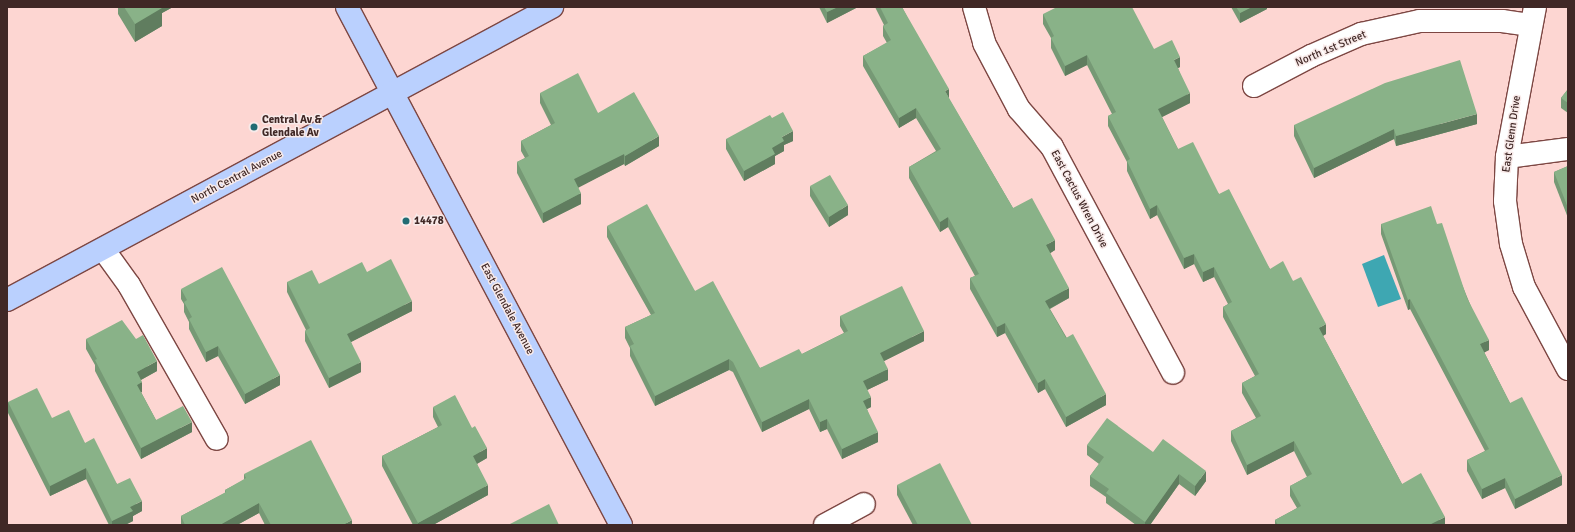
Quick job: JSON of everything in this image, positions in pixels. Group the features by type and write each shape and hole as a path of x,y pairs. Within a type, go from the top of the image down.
{"main road":[{"name":"East Glendale Avenue","path":"348,7 621,525"},
{"name":"North Central Avenue","path":"7,300 552,7"}],"street":[{"name":"East Cactus Wren Drive","path":"974,7 984,43 1019,109 1052,147 1173,373"},
{"name":"North 1st Street","path":"1254,86 1311,56 1361,34 1420,21 1502,21 1533,16"},
{"name":"East Glenn Drive","path":"1533,16 1507,157 1505,201 1511,244 1524,287 1568,369"},
{"path":"1507,157 1568,149"},
{"path":"103,249 129,285 217,439"},
{"path":"825,525 864,504"}],"water":[{"path":"1384,255 1401,299 1378,307 1362,264"}],"building":[{"path":"124,7 161,7 162,8 135,24"},
{"path":"824,7 838,7 827,12"},
{"path":"880,7 902,7 949,89 945,91 1013,208 1032,198 1055,240 1046,245 1069,288 1045,301 1066,338 1073,334 1106,394 1066,417 1045,379 1038,383 1005,323 997,327 970,278 979,274 948,217 940,222 909,167 941,149 916,108 899,118 863,56 891,40 883,26 888,23"},
{"path":"1057,7 1132,7 1154,49 1172,40 1180,57 1174,60 1190,93 1158,109 1178,149 1193,142 1219,194 1229,189 1270,269 1283,261 1293,281 1301,277 1326,324 1319,328 1402,484 1421,473 1445,517 1429,525 1278,525 1275,520 1301,506 1290,486 1312,474 1294,441 1247,465 1231,431 1261,416 1242,383 1259,374 1223,307 1232,302 1214,267 1203,272 1194,254 1184,258 1157,205 1150,209 1127,161 1130,159 1108,116 1116,112 1087,55 1065,66 1051,38 1054,36 1043,14"},
{"path":"1236,7 1252,7 1240,13"},
{"path":"1460,60 1477,114 1396,136 1394,129 1314,168 1294,125 1385,83"},
{"path":"578,73 598,113 634,92 659,136 625,156 624,154 574,179 581,193 543,213 517,162 529,156 521,141 555,123 540,93"},
{"path":"1568,89 1568,103 1561,98"},
{"path":"783,112 793,131 782,137 784,141 772,148 775,154 744,171 726,139 770,115 772,118"},
{"path":"1568,166 1568,208 1554,172"},
{"path":"830,175 848,205 829,217 810,186"},
{"path":"647,204 695,291 713,281 760,368 799,349 802,354 848,331 840,316 902,286 924,331 880,353 888,369 863,381 871,397 863,401 878,432 842,449 827,419 820,422 809,399 762,422 733,362 729,359 655,396 630,346 634,344 625,327 655,313 607,226"},
{"path":"1431,206 1437,224 1442,223 1467,298 1489,340 1480,344 1510,403 1522,397 1562,475 1515,499 1505,478 1482,489 1467,460 1489,449 1410,299 1408,300 1381,224"},
{"path":"391,259 412,301 347,334 361,362 329,378 305,331 310,328 287,282 312,270 319,284 362,262 367,272"},
{"path":"222,267 280,375 245,394 218,346 206,352 189,319 192,317 184,302 187,300 181,289"},
{"path":"122,320 136,339 143,335 157,361 137,372 142,382 137,385 156,420 183,406 192,422 141,448 95,360 97,359 86,339"},
{"path":"37,388 52,418 69,410 85,443 94,438 117,484 130,478 142,501 130,507 133,511 112,521 86,468 50,486 8,402"},
{"path":"455,395 472,428 475,426 487,448 473,456 488,485 418,523 382,456 442,425 433,407"},
{"path":"1107,418 1153,452 1163,439 1206,471 1195,486 1179,474 1145,522 1106,493 1109,489 1090,476 1104,457 1087,445"},
{"path":"311,440 352,520 343,525 271,525 259,503 220,525 185,525 181,516 226,492 225,490 246,478 244,474"},
{"path":"940,463 972,525 918,525 897,485"},
{"path":"549,504 559,525 508,525"}],"place":[{"name":"Central Av & Glendale Av","path":"254,127"},
{"name":"14478","path":"406,221"}]}
